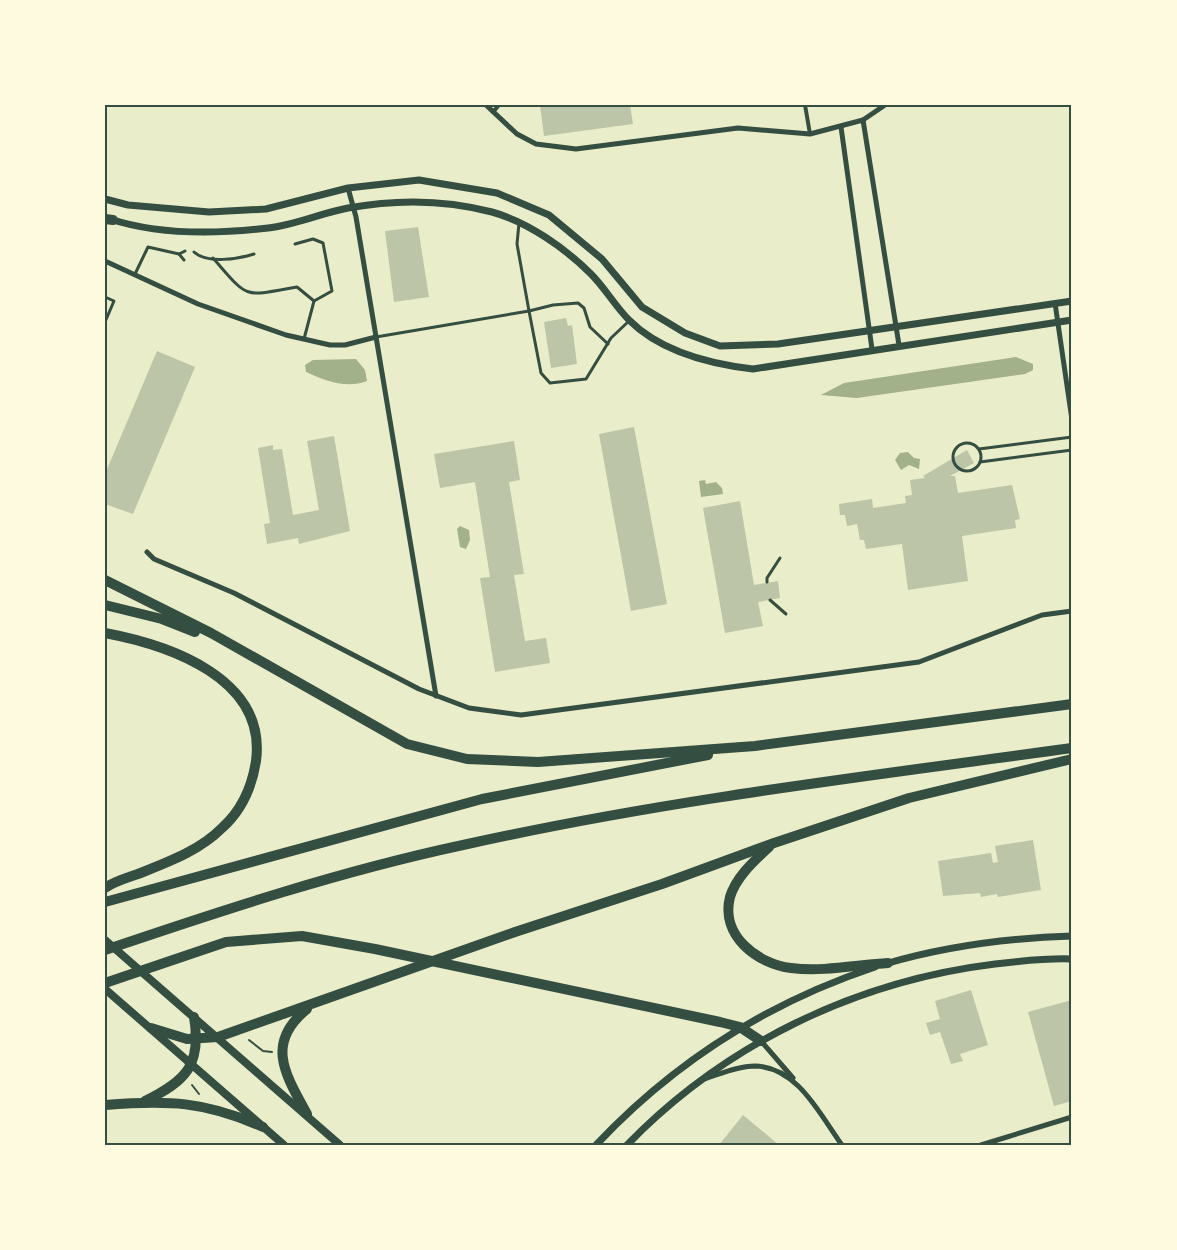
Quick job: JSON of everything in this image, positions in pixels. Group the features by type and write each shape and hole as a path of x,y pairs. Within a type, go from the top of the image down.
{"highway":[{"path":"105,580 211,633 407,744 467,759 538,762 755,746 1072,704"},
{"path":"105,605 162,619 234,648"},
{"path":"105,633 174,653 196,663 227,683 248,712 255,731 257,752 248,793 222,828 176,859 105,888"},
{"path":"105,902 482,799 755,746"},
{"path":"105,950 250,900 462,845 707,799 1072,748"},
{"path":"151,1028 187,1039 218,1037 353,988 909,798 1072,759"},
{"path":"774,843 741,877 730,899 732,929 740,942 759,957 789,968 812,969 888,963"},
{"path":"105,983 226,942 302,936 375,949 740,1027 761,1041"},
{"path":"307,1114 288,1079 281,1052 285,1034 294,1020 314,1003"},
{"path":"142,1102 172,1088 184,1078 191,1064 198,1039 195,1017"},
{"path":"105,1105 185,1102 227,1111 263,1127"}],"main road":[{"path":"105,940 340,1145"},
{"path":"105,989 284,1145"}],"street":[{"path":"486,105 517,134 536,144 576,149 738,128 810,134 863,120 885,105"},
{"path":"493,112 499,105"},
{"path":"805,105 810,134"},
{"path":"863,120 899,345"},
{"path":"841,127 872,349"},
{"path":"105,199 128,205 209,212 266,209 348,188 419,180 497,193 549,215 602,259 642,307 685,333 720,346 778,344 1072,301"},
{"path":"348,188 354,207 436,696"},
{"path":"108,219 129,225 206,231 270,228 354,207 418,199 493,212 537,231 591,274 629,321 675,350 716,365 753,369 1072,320"},
{"path":"105,261 198,304 304,339 330,345 345,345 376,337"},
{"path":"1055,303 1072,420"},
{"path":"147,552 154,559 234,593 369,665 436,696 469,708 521,715 919,662 1042,615 1072,611"},
{"path":"596,1145 656,1087 740,1027 800,995 888,963 982,943 1072,936"},
{"path":"627,1145 662,1111 700,1081 761,1041 835,1005 924,976 982,966 1072,959"},
{"path":"761,1041 797,1083 842,1145"},
{"path":"700,1081 756,1066 783,1074 797,1083"},
{"path":"981,1145 1072,1117"}],"lane":[{"path":"519,223 517,244 541,373 550,383 586,379 608,344 629,321"},
{"path":"295,244 313,239 323,243 332,291 314,301 304,339"},
{"path":"135,274 148,247 179,254 184,260"},
{"path":"179,254 185,251"},
{"path":"194,252 199,257"},
{"path":"193,261 199,257 236,259 254,254"},
{"path":"213,258 241,290 254,295 297,287 314,301"},
{"path":"105,297 114,301 105,322"},
{"path":"376,337 553,305 578,303 584,308 590,327 608,344"},
{"path":"979,449 980,462 975,469 966,471 958,467 954,459 956,450 962,445 971,444 979,449 1072,437"},
{"path":"980,462 1072,450"},
{"path":"768,582 767,578 780,558"},
{"path":"770,600 786,614"}],"path":[{"path":"249,1040 263,1051 276,1052"},
{"path":"192,1085 199,1094 199,1098"}],"shaded area":[{"path":"1016,357 1033,364 1033,370 1025,374 857,398 821,395 844,383"},
{"path":"356,359 365,370 367,381 344,384 328,381 306,372 305,365 313,360"},
{"path":"908,452 914,458 920,459 919,469 909,465 901,470 895,460 900,453"},
{"path":"705,480 706,484 716,482 722,488 723,494 701,497 699,481"},
{"path":"460,526 469,530 470,540 466,549 460,547 457,529"}],"building":[{"path":"540,105 630,105 633,124 544,136"},
{"path":"418,227 429,297 394,302 385,231"},
{"path":"566,318 568,326 572,325 577,364 551,368 544,322"},
{"path":"157,351 195,367 133,514 105,504 105,474"},
{"path":"634,427 667,604 631,611 599,434"},
{"path":"334,436 350,531 299,544 298,538 267,544 264,524 270,523 258,448 273,445 273,450 282,449 293,515 319,510 307,441"},
{"path":"514,441 520,480 509,482 524,574 514,575 525,641 546,638 550,663 495,672 480,578 490,577 475,482 440,488 434,454"},
{"path":"967,450 974,463 950,476 955,476 958,493 1012,485 1020,519 1015,520 1016,528 962,536 968,581 908,590 902,544 866,549 864,540 860,540 857,524 847,526 845,515 840,515 839,504 872,499 873,508 906,503 905,496 912,495 910,480 925,478 923,476"},
{"path":"740,501 754,585 778,581 780,598 758,602 763,626 725,633 703,508"},
{"path":"1033,840 1041,890 998,897 997,894 981,897 980,893 943,896 938,861 991,853 993,863 998,862 995,846"},
{"path":"971,990 988,1045 960,1054 963,1061 951,1064 940,1032 930,1035 926,1023 940,1019 935,1001"},
{"path":"1072,1000 1072,1101 1054,1106 1028,1012"},
{"path":"743,1115 779,1145 719,1145"}]}
